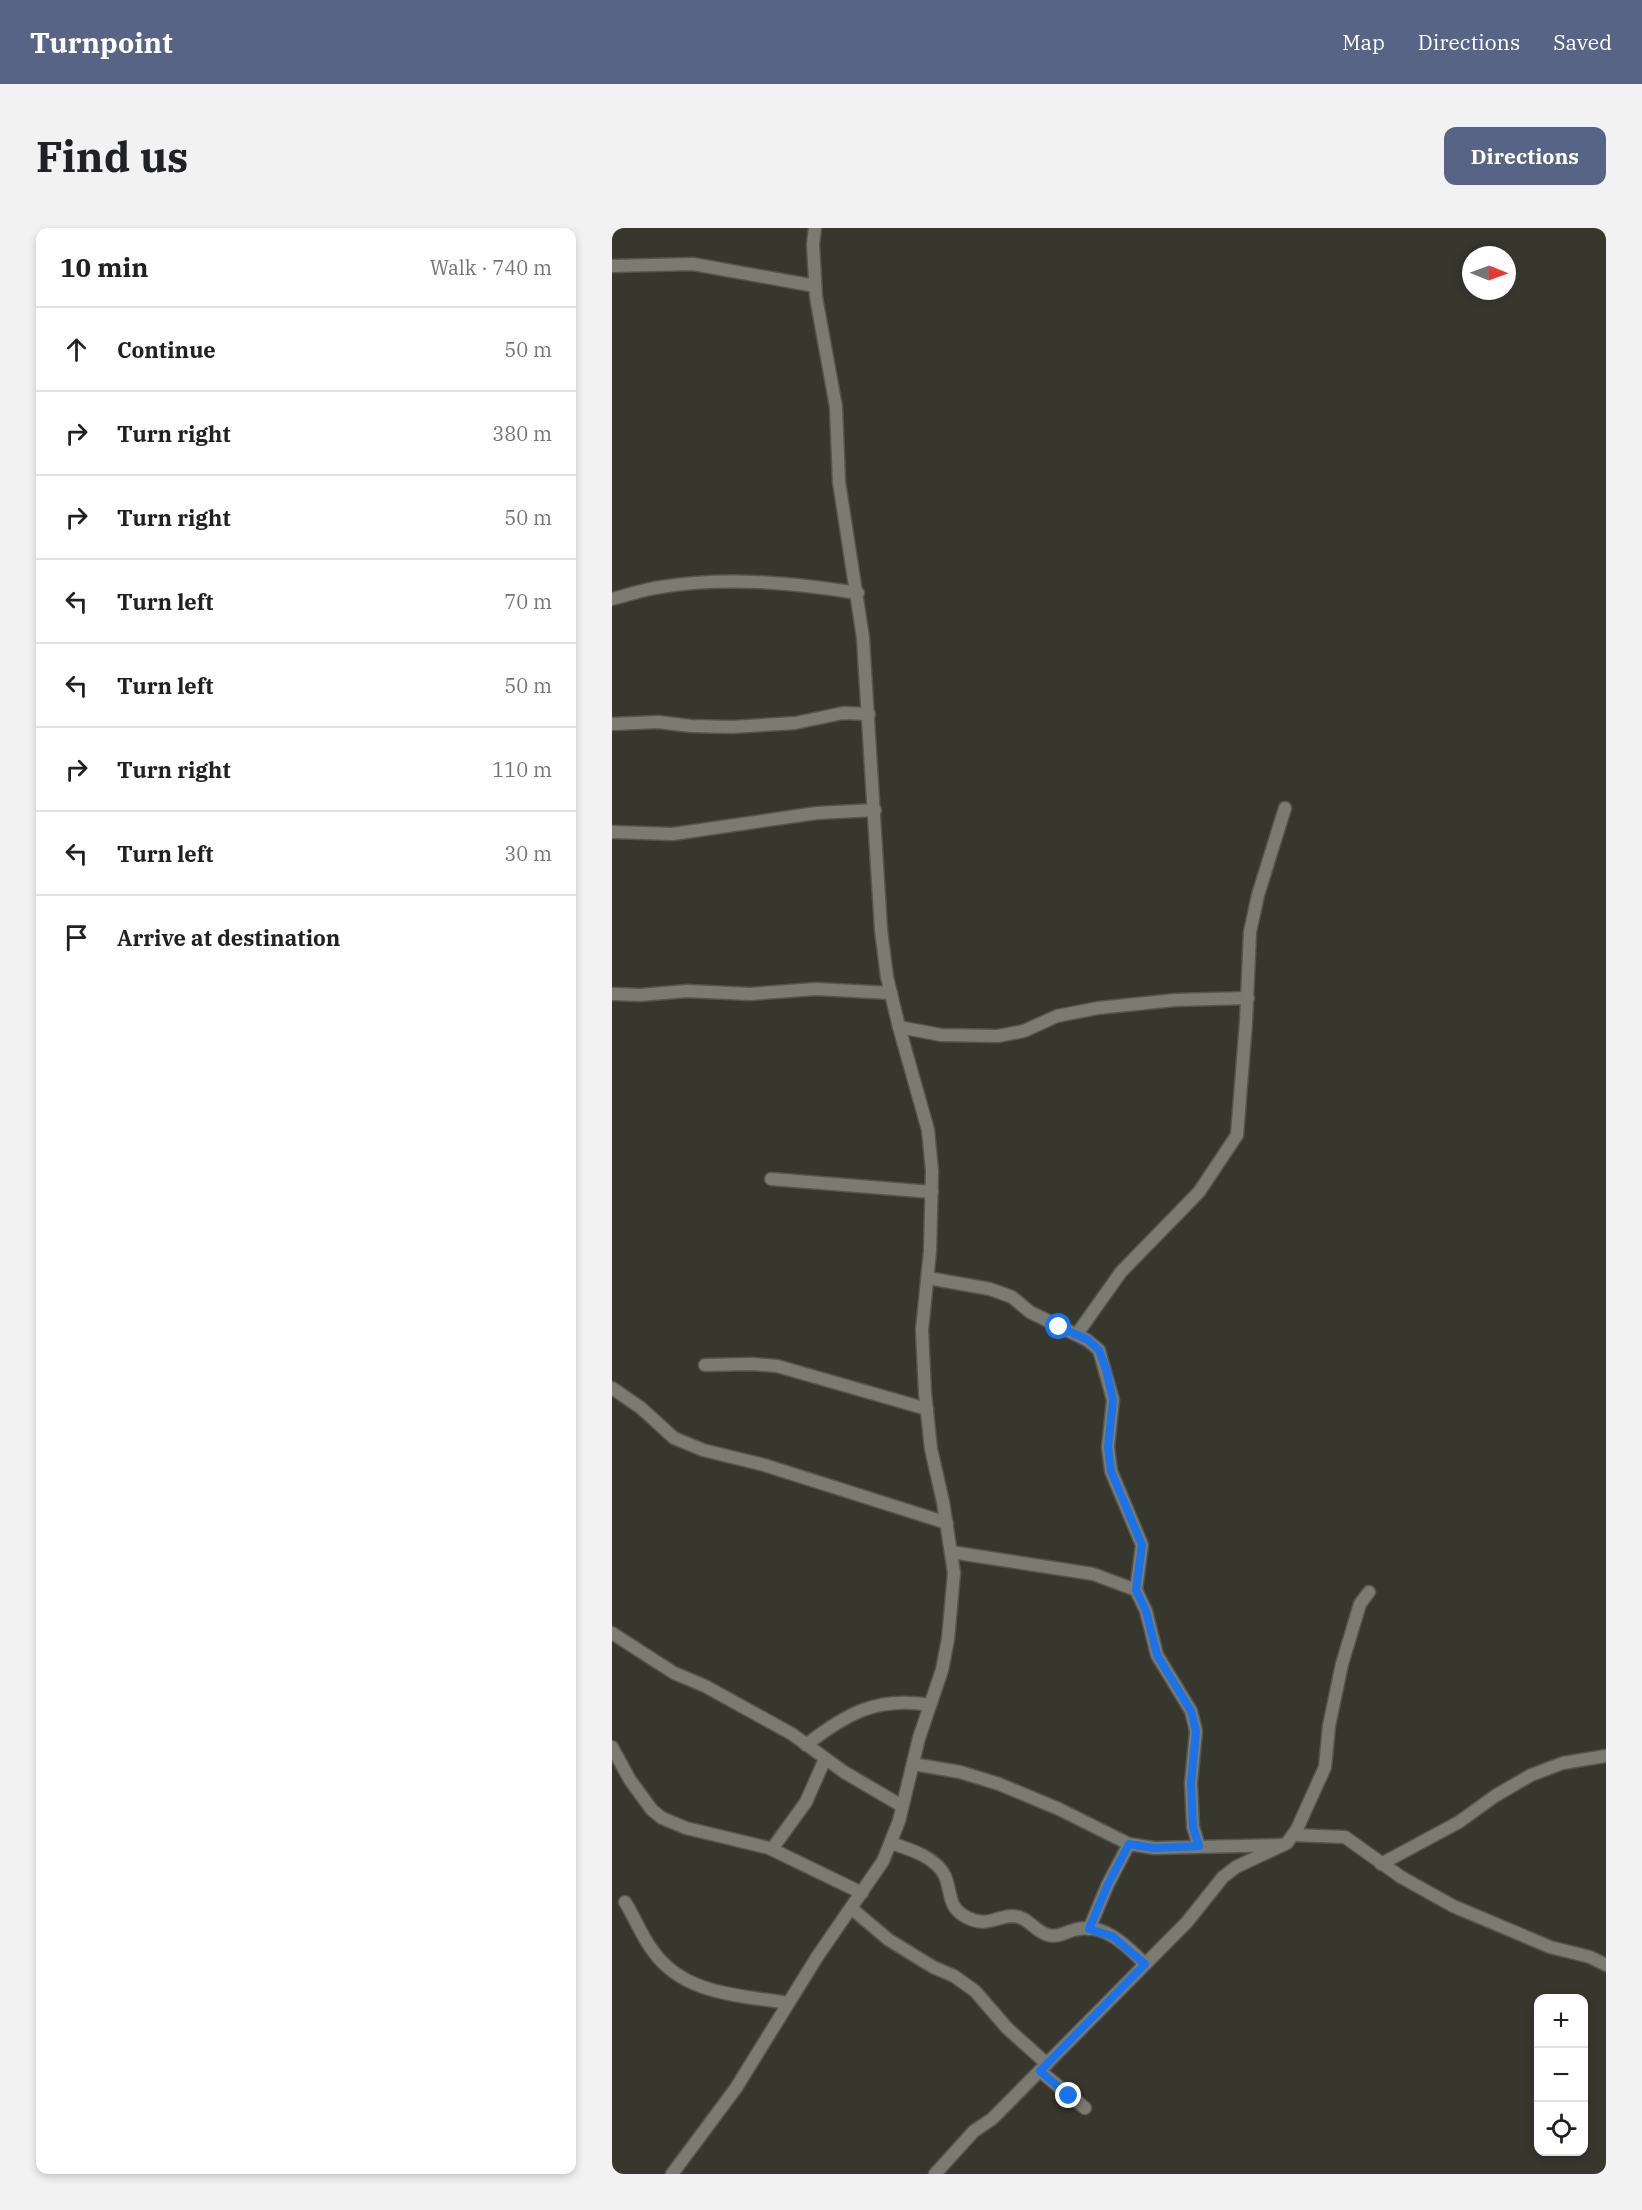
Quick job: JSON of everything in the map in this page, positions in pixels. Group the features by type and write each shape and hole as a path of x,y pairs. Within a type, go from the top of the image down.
{"street":[{"path":"676,2171 736,2088 883,1861 902,1806 948,1640 953,1595 947,1523 927,1409 922,1330 928,1278 932,1192 928,1130 891,993 881,930 869,714 858,593 839,482 836,408 822,340 815,286 815,228"},
{"path":"612,266 693,264 815,286"},
{"path":"612,599 660,587 691,583 790,582 858,593"},
{"path":"612,724 658,722 732,727 807,721 843,713 869,714"},
{"path":"1077,1334 1121,1272 1199,1192 1237,1135 1248,998 1250,932 1258,895 1285,808"},
{"path":"612,832 673,834 817,813 875,810"},
{"path":"612,994 640,995 687,991 750,994 816,989 891,993"},
{"path":"899,1027 941,1035 998,1036 1024,1031 1057,1016 1098,1008 1163,1001 1248,998"},
{"path":"771,1179 932,1192"},
{"path":"928,1278 990,1289 1012,1297 1030,1312 1077,1334 1099,1350 1113,1400 1108,1447 1111,1471 1142,1545 1136,1590 1146,1611 1157,1655 1182,1693 1194,1721 1196,1731 1191,1783 1193,1827 1199,1846"},
{"path":"705,1365 777,1366 927,1409"},
{"path":"612,1388 640,1408 674,1438 703,1450 764,1465 947,1523"},
{"path":"951,1552 1093,1574 1136,1590"},
{"path":"935,2174 974,2131 992,2119 1044,2068 1186,1922 1223,1877 1236,1867 1284,1845 1293,1834 1325,1767 1329,1726 1342,1664 1360,1605 1369,1592"},
{"path":"612,1633 674,1673 705,1686 806,1744 825,1759 902,1806"},
{"path":"806,1744 838,1722 873,1706 904,1701 930,1706"},
{"path":"612,1747 630,1780 652,1810 662,1818 686,1828 772,1849 862,1893"},
{"path":"1381,1864 1459,1822 1495,1796 1531,1775 1563,1763 1606,1756"},
{"path":"772,1849 806,1802 825,1759"},
{"path":"913,1764 960,1772 999,1784 1059,1809 1129,1844 1154,1848 1284,1845"},
{"path":"1293,1834 1345,1837 1381,1864 1453,1906 1550,1947 1590,1957 1606,1965"},
{"path":"891,1843 930,1859 944,1875 952,1905 967,1917 989,1922 1015,1916 1027,1920 1046,1935 1056,1936 1074,1930 1089,1929 1112,1936 1145,1964"},
{"path":"1089,1929 1108,1884 1129,1844"},
{"path":"625,1902 653,1952 677,1975 702,1989 789,2003"},
{"path":"851,1908 889,1940 975,1990 1044,2068 1085,2108"}],"route":[{"path":"1059,1327 1088,1340 1099,1350 1106,1369 1113,1400 1108,1447 1111,1471 1132,1516 1142,1545 1136,1590 1146,1611 1157,1655 1165,1671 1182,1693 1191,1711 1196,1731 1191,1783 1193,1827 1199,1846 1154,1848 1129,1844 1108,1884 1089,1929 1112,1936 1145,1964 1040,2071 1069,2096"}]}
